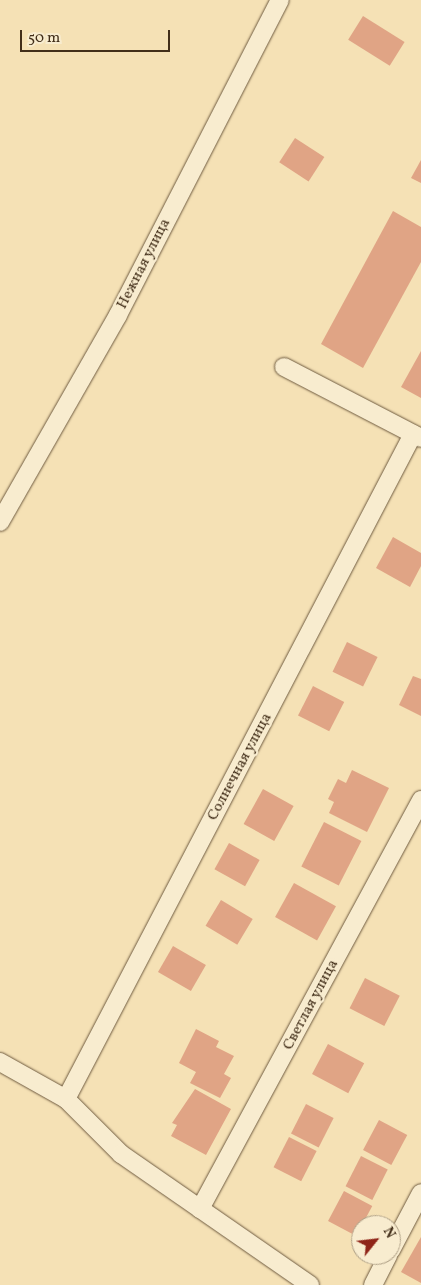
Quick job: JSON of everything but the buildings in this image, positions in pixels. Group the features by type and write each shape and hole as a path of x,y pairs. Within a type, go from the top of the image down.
{"street":[{"name":"Нежная улица","path":"0,522 118,315 280,0"},
{"path":"284,367 417,436"},
{"name":"Солнечная улица","path":"66,1099 417,436"},
{"name":"Светлая улица","path":"200,1209 421,800"},
{"path":"0,1062 66,1099 121,1154 310,1285"},
{"path":"401,1231 421,1193"},
{"path":"372,1285 383,1265"}]}
